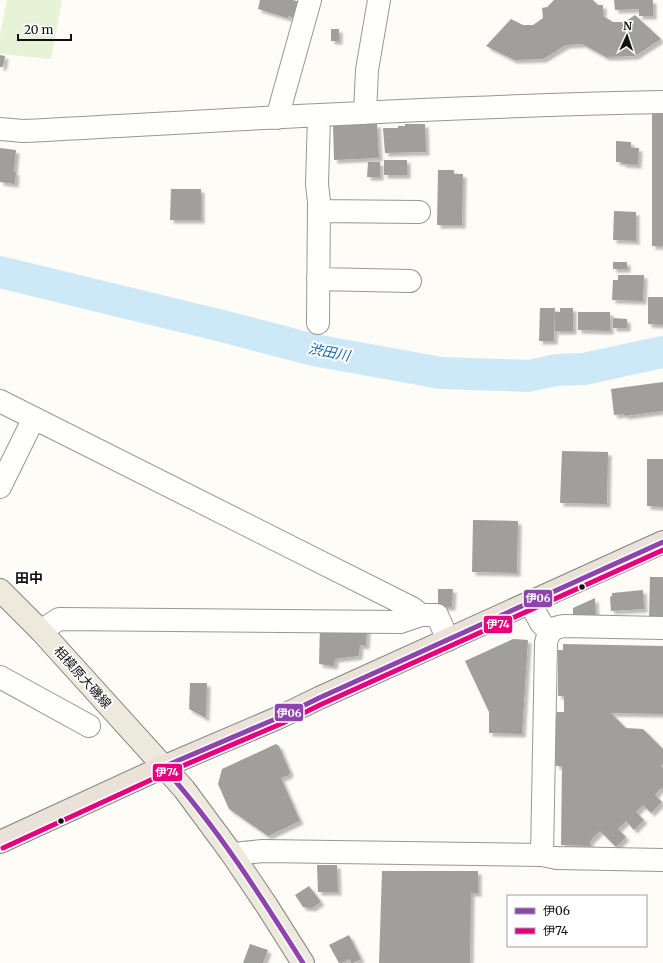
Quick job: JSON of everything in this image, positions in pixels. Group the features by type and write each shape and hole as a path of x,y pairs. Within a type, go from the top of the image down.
{"highway":[{"path":"0,842 163,767 273,720 663,542"}],"main road":[{"name":"相模原大磯線","path":"0,590 41,631 184,789 232,854 303,963"}],"street":[{"path":"277,118 310,0"},
{"path":"365,113 367,70 379,0"},
{"path":"0,129 23,131 365,113 591,103 663,102"},
{"path":"318,116 318,322"},
{"path":"319,211 419,212"},
{"path":"318,278 410,281"},
{"path":"0,401 412,608 421,615"},
{"path":"0,487 34,418"},
{"path":"530,602 541,624 550,632"},
{"path":"41,631 59,619 400,622 421,615 437,615 448,640"},
{"path":"542,855 552,672 546,643 547,636 556,627 564,626 663,628"},
{"path":"0,677 89,726"},
{"path":"232,854 263,851 542,855 557,858 663,860"}],"green space":[{"path":"7,0 62,0 51,59 0,54 0,36"}],"building":[{"path":"260,0 293,0 300,2 295,18 288,16 288,18 258,9"},
{"path":"554,0 593,0 598,5 603,5 603,16 613,22 625,22 635,15 661,39 635,56 606,57 582,44 566,45 543,59 514,60 486,46 511,19 523,25 533,25 543,18 542,8 547,7"},
{"path":"614,0 653,0 653,16 639,16 639,9 615,10"},
{"path":"331,29 339,29 339,41 331,41"},
{"path":"0,55 5,56 3,67 0,67"},
{"path":"652,114 663,114 663,246 652,246"},
{"path":"333,124 377,124 379,158 334,160"},
{"path":"405,124 425,124 426,152 385,153 383,128 398,128 398,126 405,126"},
{"path":"616,141 631,142 631,148 639,148 638,165 616,162"},
{"path":"0,148 16,150 14,172 16,172 15,184 0,182"},
{"path":"384,160 407,160 407,175 384,175"},
{"path":"368,162 380,162 380,177 367,177"},
{"path":"438,170 454,170 454,174 463,174 462,225 437,225"},
{"path":"171,189 201,189 201,220 170,220"},
{"path":"614,211 636,212 636,241 613,240"},
{"path":"613,262 627,262 627,269 613,269"},
{"path":"618,275 644,275 643,301 612,300 613,280 618,280"},
{"path":"648,297 663,297 663,325 648,324"},
{"path":"540,308 555,308 554,341 539,341"},
{"path":"560,308 573,308 573,331 555,331 555,312 560,312"},
{"path":"578,312 610,312 610,331 578,330"},
{"path":"613,318 627,319 627,328 613,328"},
{"path":"663,382 663,411 625,416 624,414 614,415 611,389"},
{"path":"562,451 608,452 607,504 560,503"},
{"path":"647,459 663,459 663,507 647,506"},
{"path":"473,520 518,521 517,573 472,572"},
{"path":"650,577 663,577 663,618 649,618"},
{"path":"438,589 453,589 452,607 438,607"},
{"path":"643,590 644,609 611,611 610,597 612,596 612,593"},
{"path":"595,598 596,619 573,618 573,608"},
{"path":"320,625 367,628 366,646 360,645 359,656 335,659 334,666 319,664"},
{"path":"513,639 528,640 522,734 489,733 489,712 465,661"},
{"path":"563,644 663,646 663,714 611,713 626,728 643,729 663,749 663,764 661,766 663,768 663,790 661,788 655,795 662,802 651,813 643,805 636,812 644,820 634,830 626,821 618,829 626,837 616,847 600,831 590,841 590,846 561,845 562,766 556,766 555,721 557,712 564,712 564,696 558,696 558,650 563,650"},
{"path":"190,683 207,683 206,718 189,709"},
{"path":"276,744 279,746 290,772 289,775 281,778 300,821 268,836 229,809 218,784 222,769"},
{"path":"317,865 337,865 338,892 318,892"},
{"path":"382,871 478,871 478,893 471,893 470,963 379,963"},
{"path":"309,886 321,902 312,908 303,907 295,895"},
{"path":"349,935 361,959 353,963 351,963 350,959 339,963 329,945"},
{"path":"250,944 268,950 263,963 243,963"}],"waterway":[{"name":"渋田川","path":"0,272 314,350 441,373 529,376 556,370 584,369 663,352"}],"transit line":[{"name":"伊06","path":"163,767 280,717 663,542"},
{"name":"伊74","path":"3,848 166,773 283,723 663,550"},
{"name":"伊06","path":"163,767 220,837 303,963"}],"district":[{"name":"田中","path":"29,578"}]}
